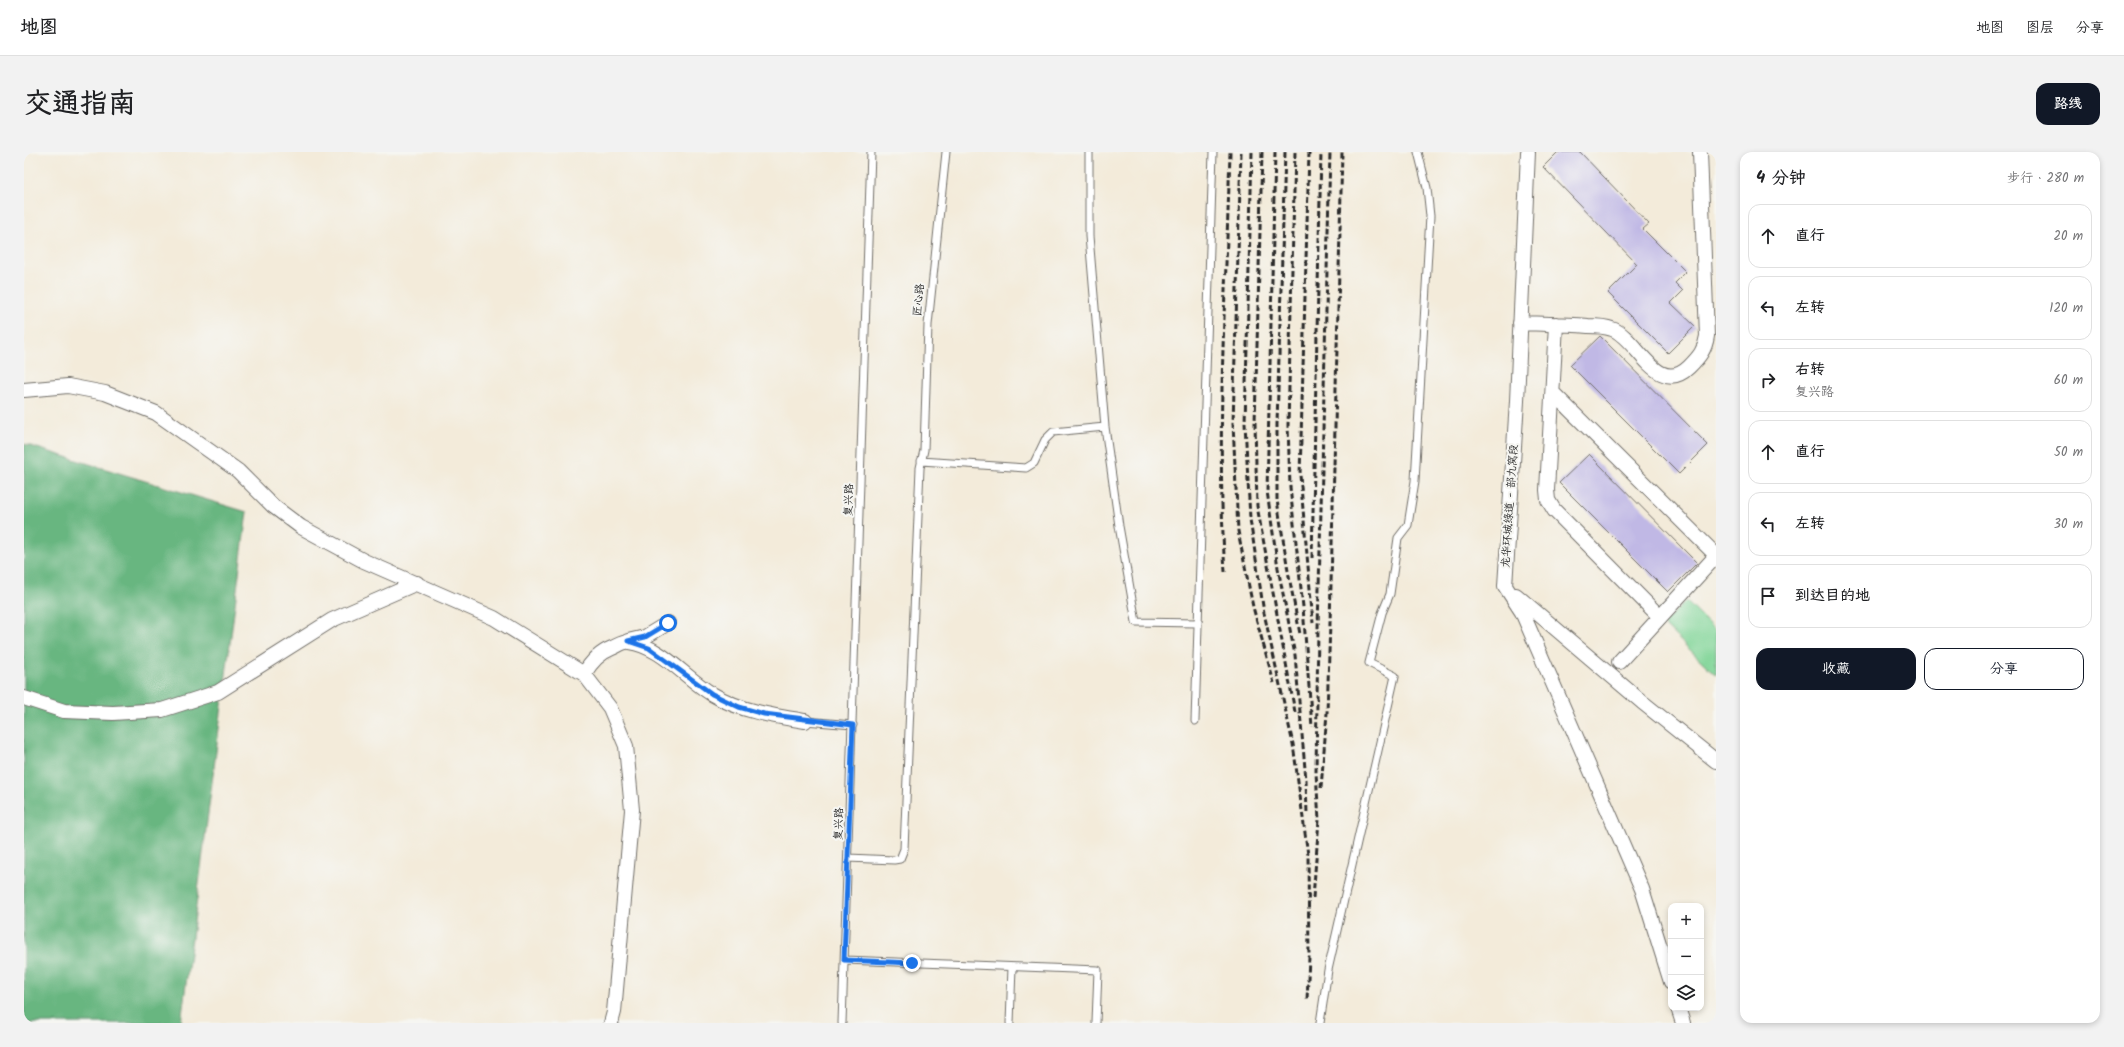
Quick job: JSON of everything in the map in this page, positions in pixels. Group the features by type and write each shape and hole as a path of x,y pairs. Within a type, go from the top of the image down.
{"street":[{"name":"龙华环城绿道 - 部九窝段","path":"1506,586 1528,152"},
{"path":"1520,323 1612,328 1625,338 1651,367 1660,373 1670,375 1680,374 1702,353 1707,336 1700,152"},
{"path":"1556,324 1547,490 1548,500 1554,510 1660,617"},
{"path":"24,390 68,386 105,393 156,413 238,471 273,506 301,527 364,561 494,618 584,674 610,708 626,746 632,810 614,1012 610,1023"},
{"path":"1553,393 1716,555 1619,662"},
{"path":"24,698 64,711 113,713 162,710 218,692 332,620 417,584"},
{"path":"1506,586 1642,702 1716,761"},
{"path":"1506,586 1522,612 1642,889 1669,975"},
{"path":"584,674 592,661 608,650 628,641 645,637 668,623"},
{"path":"628,641 649,648 712,694 739,707 764,714 805,721"},
{"path":"1679,1011 1683,1023"}],"lane":[{"name":"复兴路","path":"842,1023 849,849 871,152"},
{"name":"匠心路","path":"848,858 894,860 900,859 904,849 921,462 924,450 928,325 946,152"},
{"path":"1089,152 1089,236 1105,427 1119,526 1136,622 1197,623"},
{"path":"1195,721 1213,152"},
{"path":"1320,1023 1328,970 1395,676 1369,663 1382,613 1390,594 1398,538 1408,525 1415,481 1430,216 1427,188 1418,152"},
{"path":"921,462 1026,468 1034,463 1045,440 1053,432 1105,427"},
{"path":"805,721 853,725"},
{"path":"844,960 1098,970 1096,1023"},
{"path":"1010,1023 1012,966"}],"green space":[{"path":"24,444 247,512 181,1023 24,1023"},
{"path":"1686,601 1716,631 1716,675 1663,624"}],"building":[{"path":"1558,152 1580,152 1649,224 1643,229 1686,272 1675,283 1683,291 1671,303 1695,326 1668,353 1608,293 1637,264 1543,167"},
{"path":"1600,336 1708,445 1679,474 1570,365"},
{"path":"1589,454 1697,563 1668,592 1559,483"}],"railway":[{"path":"1225,572 1221,467 1224,310 1230,152"},
{"path":"1241,152 1233,423 1238,531 1253,607 1274,683"},
{"path":"1252,152 1245,423 1250,519 1264,613 1293,744 1308,855 1309,958 1307,1000"},
{"path":"1262,152 1255,423 1257,506 1295,712"},
{"path":"1275,152 1267,491 1278,568 1295,655 1306,780 1307,815"},
{"path":"1285,152 1277,424 1277,500 1300,634"},
{"path":"1295,152 1288,425 1290,487 1303,607 1312,727"},
{"path":"1309,152 1300,475 1313,623"},
{"path":"1312,558 1321,152"},
{"path":"1313,898 1319,820 1316,773 1318,628 1330,152"},
{"path":"1321,788 1327,713 1330,623 1342,152"}],"route":[{"path":"668,623 645,637 628,641 649,648 712,694 739,707 764,714 805,721 853,725 844,960 912,963"}]}
